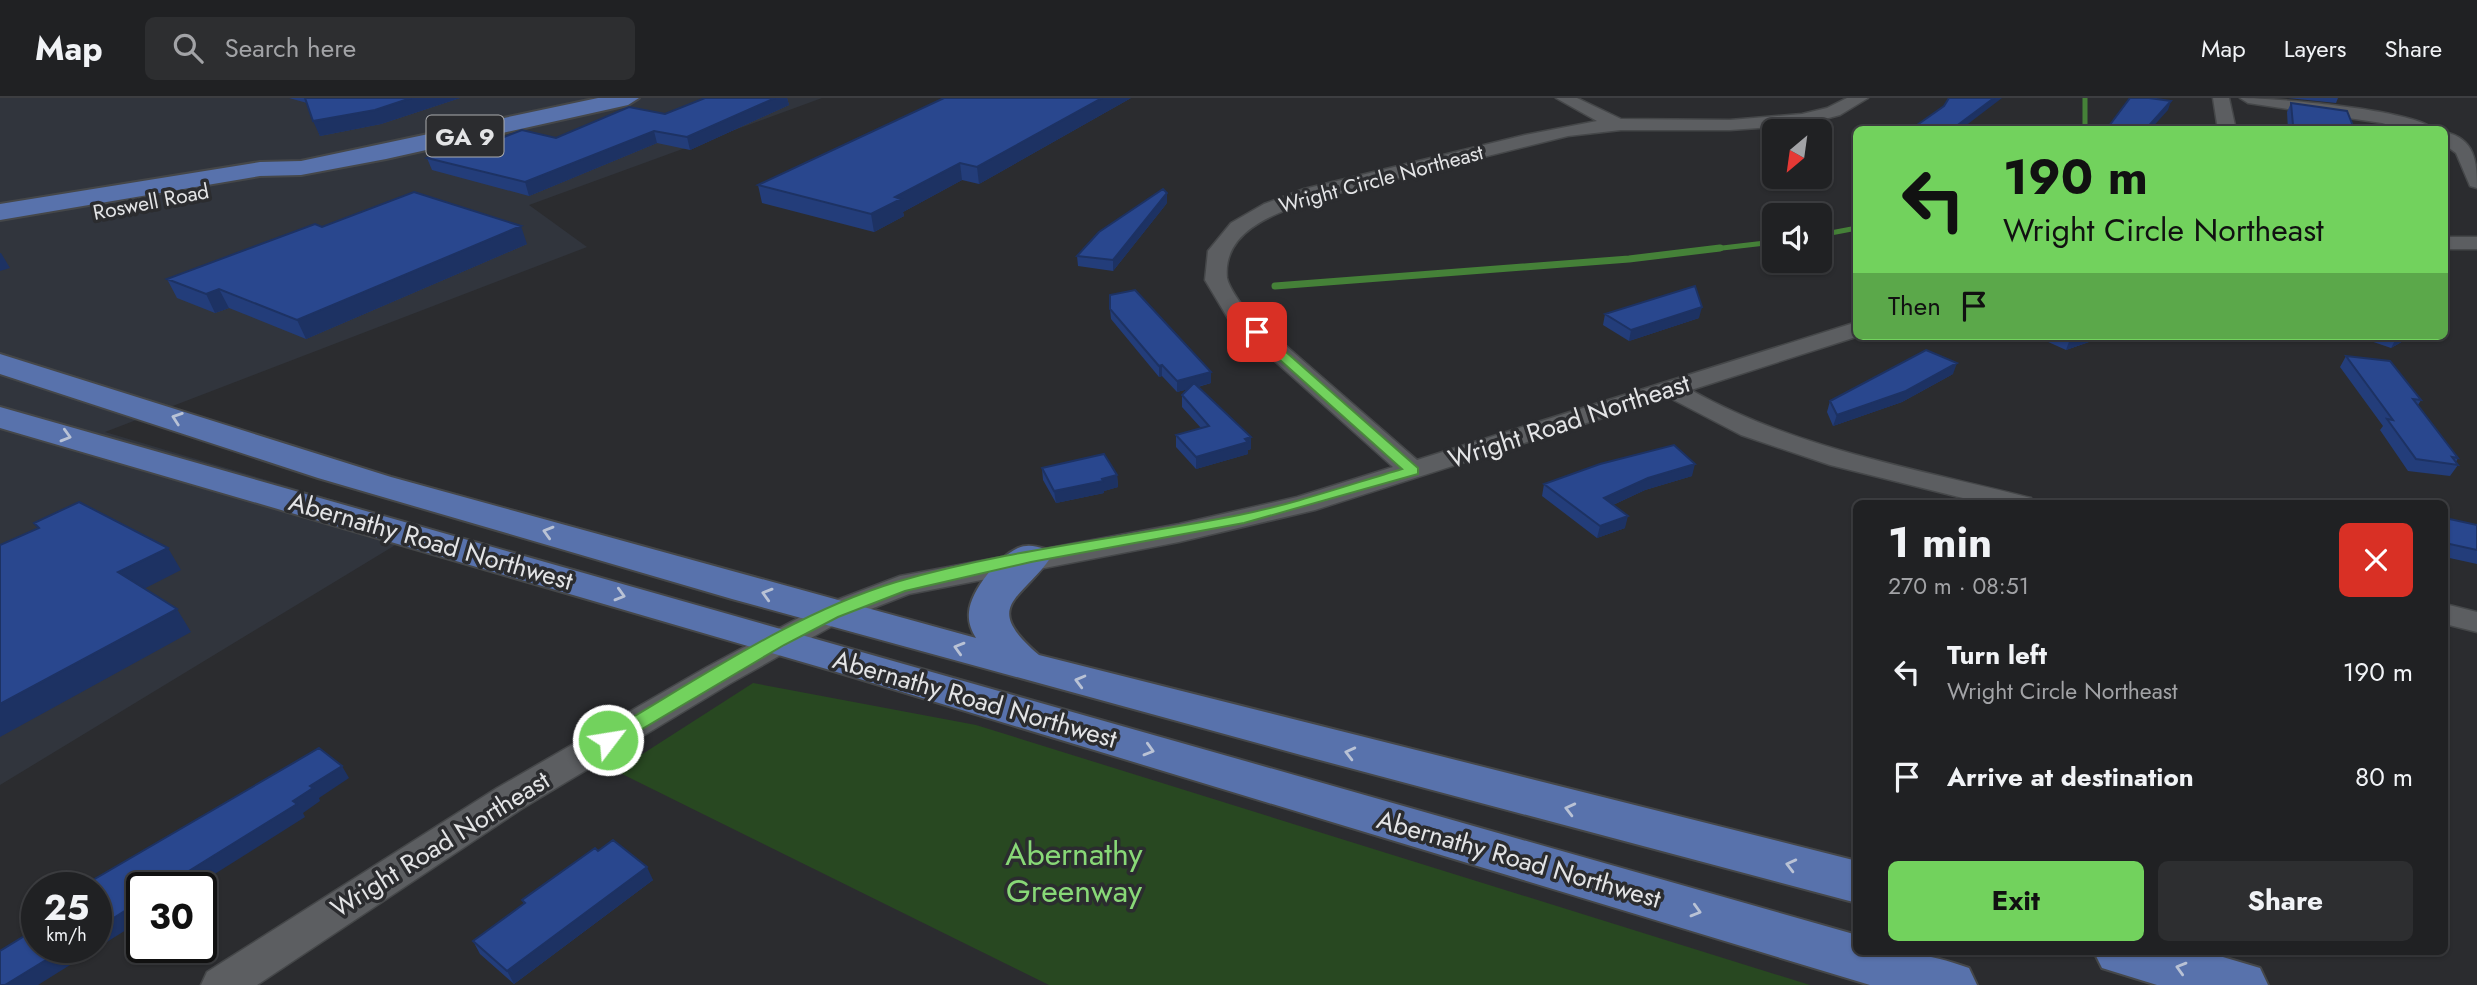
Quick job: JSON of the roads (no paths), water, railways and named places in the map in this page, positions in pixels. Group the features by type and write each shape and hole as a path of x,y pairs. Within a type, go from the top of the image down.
{"main road":[{"name":"Roswell Road","path":"0,212 260,169 301,167 475,134 628,98"},
{"name":"Roswell Road","path":"0,230 263,181 301,167"},
{"name":"Abernathy Road Northwest","path":"0,364 112,396 375,484 832,613 1025,666 1853,881"},
{"name":"Abernathy Road Northwest","path":"0,417 778,641 1949,985"},
{"path":"205,452 293,476 375,484"},
{"path":"1025,666 996,640 990,613 999,587 1031,557"},
{"path":"2132,955 2240,985"}],"street":[{"path":"1564,98 1617,124"},
{"name":"Wright Circle Northeast","path":"1413,471 1237,315 1221,297 1214,280 1214,263 1220,246 1247,221 1305,196 1546,136 1617,124 1794,121 1836,111 1860,98"},
{"path":"2221,98 2226,126"},
{"path":"2248,98 2384,118 2412,126"},
{"path":"2448,139 2464,150 2477,182"},
{"path":"2448,243 2477,243"},
{"name":"Wright Road Northeast","path":"222,985 510,798 778,641 832,613 901,586 1031,557 1244,519 1413,471 1853,330"},
{"path":"1670,388 1724,419 1791,444 2006,500"},
{"path":"2448,615 2477,622"}],"waterway":[{"path":"2085,98 2085,126"},
{"path":"1832,233 1853,229"},
{"path":"1705,250 1762,243"},
{"path":"1275,286 1629,259 1720,248"}],"park label":[{"name":"Abernathy Greenway","path":"1074,872"}]}
